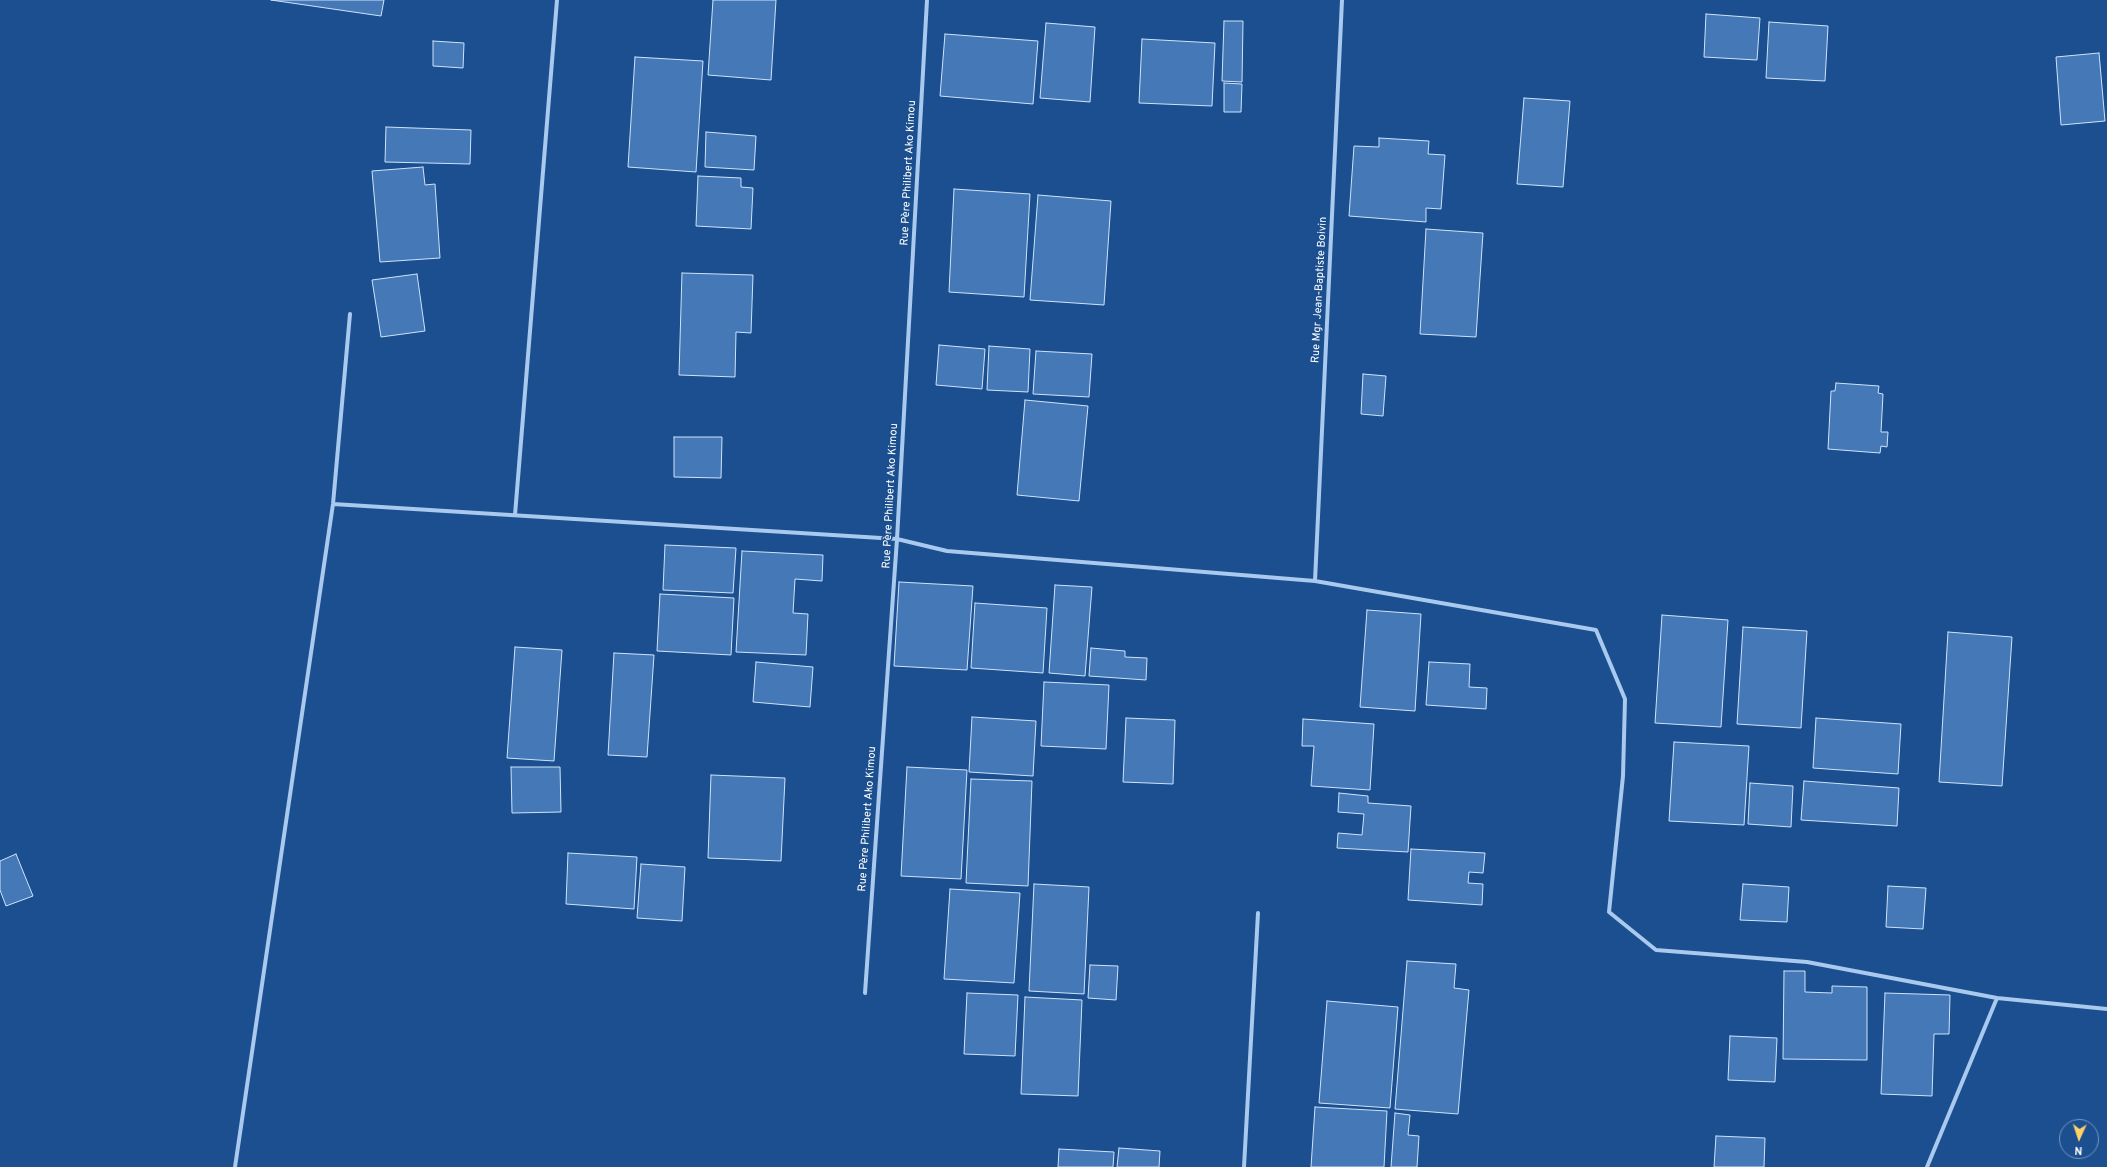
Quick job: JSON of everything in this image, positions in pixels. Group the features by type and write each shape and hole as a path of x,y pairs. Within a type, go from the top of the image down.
{"street":[{"path":"516,515 557,0"},
{"name":"Rue Père Philibert Ako Kimou","path":"865,993 898,539 928,0"},
{"name":"Rue Mgr Jean-Baptiste Boivin","path":"1315,581 1342,0"},
{"path":"235,1167 333,504 350,314"},
{"path":"333,504 898,539 947,551 1315,581 1596,630 1625,699 1624,776 1609,912 1656,950 1807,962 1997,998 2107,1009"},
{"path":"1244,1167 1258,913"},
{"path":"1926,1167 1997,998"}],"building":[{"path":"271,0 384,0 381,16"},
{"path":"713,0 776,0 771,80 708,75"},
{"path":"1706,14 1760,18 1757,60 1704,57"},
{"path":"1224,21 1243,21 1242,82 1222,81"},
{"path":"1769,22 1828,26 1825,81 1766,78"},
{"path":"1046,23 1095,27 1090,102 1040,98"},
{"path":"945,34 1038,41 1033,104 940,96"},
{"path":"1142,39 1215,43 1212,106 1139,103"},
{"path":"433,41 464,43 463,68 433,66"},
{"path":"2099,53 2105,121 2061,125 2056,57"},
{"path":"635,57 703,61 696,172 628,167"},
{"path":"1224,83 1242,84 1241,112 1224,112"},
{"path":"1524,98 1570,101 1563,187 1517,184"},
{"path":"386,127 471,130 470,164 385,162"},
{"path":"706,132 756,136 754,170 705,167"},
{"path":"1379,138 1429,141 1428,154 1445,155 1441,209 1426,208 1426,222 1349,216 1354,146 1379,147"},
{"path":"423,167 425,185 435,184 440,258 380,262 372,171"},
{"path":"698,176 741,178 741,187 753,188 751,229 696,226"},
{"path":"954,189 1030,194 1024,297 949,292"},
{"path":"1038,195 1111,201 1104,305 1030,300"},
{"path":"1426,229 1483,233 1476,337 1420,334"},
{"path":"682,273 753,275 751,333 736,332 735,377 679,375"},
{"path":"417,274 425,331 381,337 372,280"},
{"path":"939,345 985,349 982,389 936,385"},
{"path":"989,346 1030,349 1028,392 987,390"},
{"path":"1036,351 1092,354 1089,397 1033,394"},
{"path":"1363,374 1386,376 1383,416 1361,414"},
{"path":"1836,383 1879,386 1878,393 1883,394 1881,432 1888,432 1887,447 1881,446 1880,453 1828,449 1831,391 1835,391"},
{"path":"1025,400 1088,406 1079,501 1017,495"},
{"path":"674,437 722,437 721,478 674,477"},
{"path":"665,545 736,548 733,593 663,590"},
{"path":"742,551 823,555 822,581 795,579 793,613 808,614 806,655 736,652"},
{"path":"899,582 973,586 967,670 894,666"},
{"path":"1055,585 1092,587 1085,676 1049,673"},
{"path":"660,594 734,598 731,655 657,651"},
{"path":"975,603 1047,608 1043,673 971,668"},
{"path":"1367,610 1421,614 1415,711 1360,707"},
{"path":"1662,615 1728,620 1721,727 1655,723"},
{"path":"1743,627 1807,631 1801,728 1737,724"},
{"path":"1948,632 2012,637 2002,786 1939,782"},
{"path":"515,647 562,650 554,761 507,758"},
{"path":"1091,648 1125,651 1125,657 1147,658 1146,680 1089,676"},
{"path":"614,653 654,655 647,757 608,755"},
{"path":"756,662 813,667 810,707 753,702"},
{"path":"1429,662 1470,664 1469,687 1487,688 1486,709 1426,705"},
{"path":"1044,682 1109,685 1106,749 1041,746"},
{"path":"972,717 1036,721 1033,776 969,772"},
{"path":"1126,718 1175,720 1173,784 1123,782"},
{"path":"1816,718 1901,724 1898,774 1813,768"},
{"path":"1303,719 1374,724 1370,790 1311,786 1314,746 1302,746"},
{"path":"1674,742 1749,746 1744,825 1669,821"},
{"path":"511,767 560,767 561,812 512,813"},
{"path":"907,767 967,770 961,879 901,876"},
{"path":"711,775 785,778 781,861 708,858"},
{"path":"971,779 1032,781 1028,886 966,883"},
{"path":"1804,781 1899,788 1897,826 1801,820"},
{"path":"1750,783 1793,786 1791,827 1748,824"},
{"path":"1339,793 1368,796 1368,803 1411,806 1408,852 1337,848 1338,833 1362,835 1364,814 1338,812"},
{"path":"1411,849 1485,853 1483,873 1469,872 1468,883 1483,884 1482,905 1408,900"},
{"path":"568,853 637,857 634,909 566,904"},
{"path":"16,854 33,896 6,906 0,890 0,861"},
{"path":"641,864 685,867 682,921 637,918"},
{"path":"1034,884 1089,887 1084,994 1029,991"},
{"path":"1743,884 1789,887 1787,922 1740,920"},
{"path":"1888,886 1926,888 1923,929 1886,927"},
{"path":"950,889 1020,893 1014,983 944,979"},
{"path":"1407,961 1456,964 1454,988 1469,990 1458,1114 1395,1109"},
{"path":"1090,965 1118,966 1116,1000 1088,998"},
{"path":"1784,971 1805,971 1805,992 1832,993 1832,986 1867,987 1867,1060 1783,1059"},
{"path":"967,993 1018,995 1015,1056 964,1054"},
{"path":"1885,993 1950,995 1949,1034 1934,1034 1932,1096 1881,1094"},
{"path":"1025,997 1082,1000 1078,1096 1021,1094"},
{"path":"1327,1001 1398,1007 1390,1108 1319,1103"},
{"path":"1730,1036 1777,1038 1775,1082 1728,1080"},
{"path":"1315,1107 1387,1111 1384,1167 1311,1167"},
{"path":"1395,1113 1410,1115 1408,1135 1419,1136 1417,1167 1391,1167"},
{"path":"1716,1136 1765,1138 1764,1167 1714,1167"},
{"path":"1119,1148 1160,1151 1159,1167 1117,1167"},
{"path":"1059,1149 1114,1152 1113,1167 1058,1167"}]}
